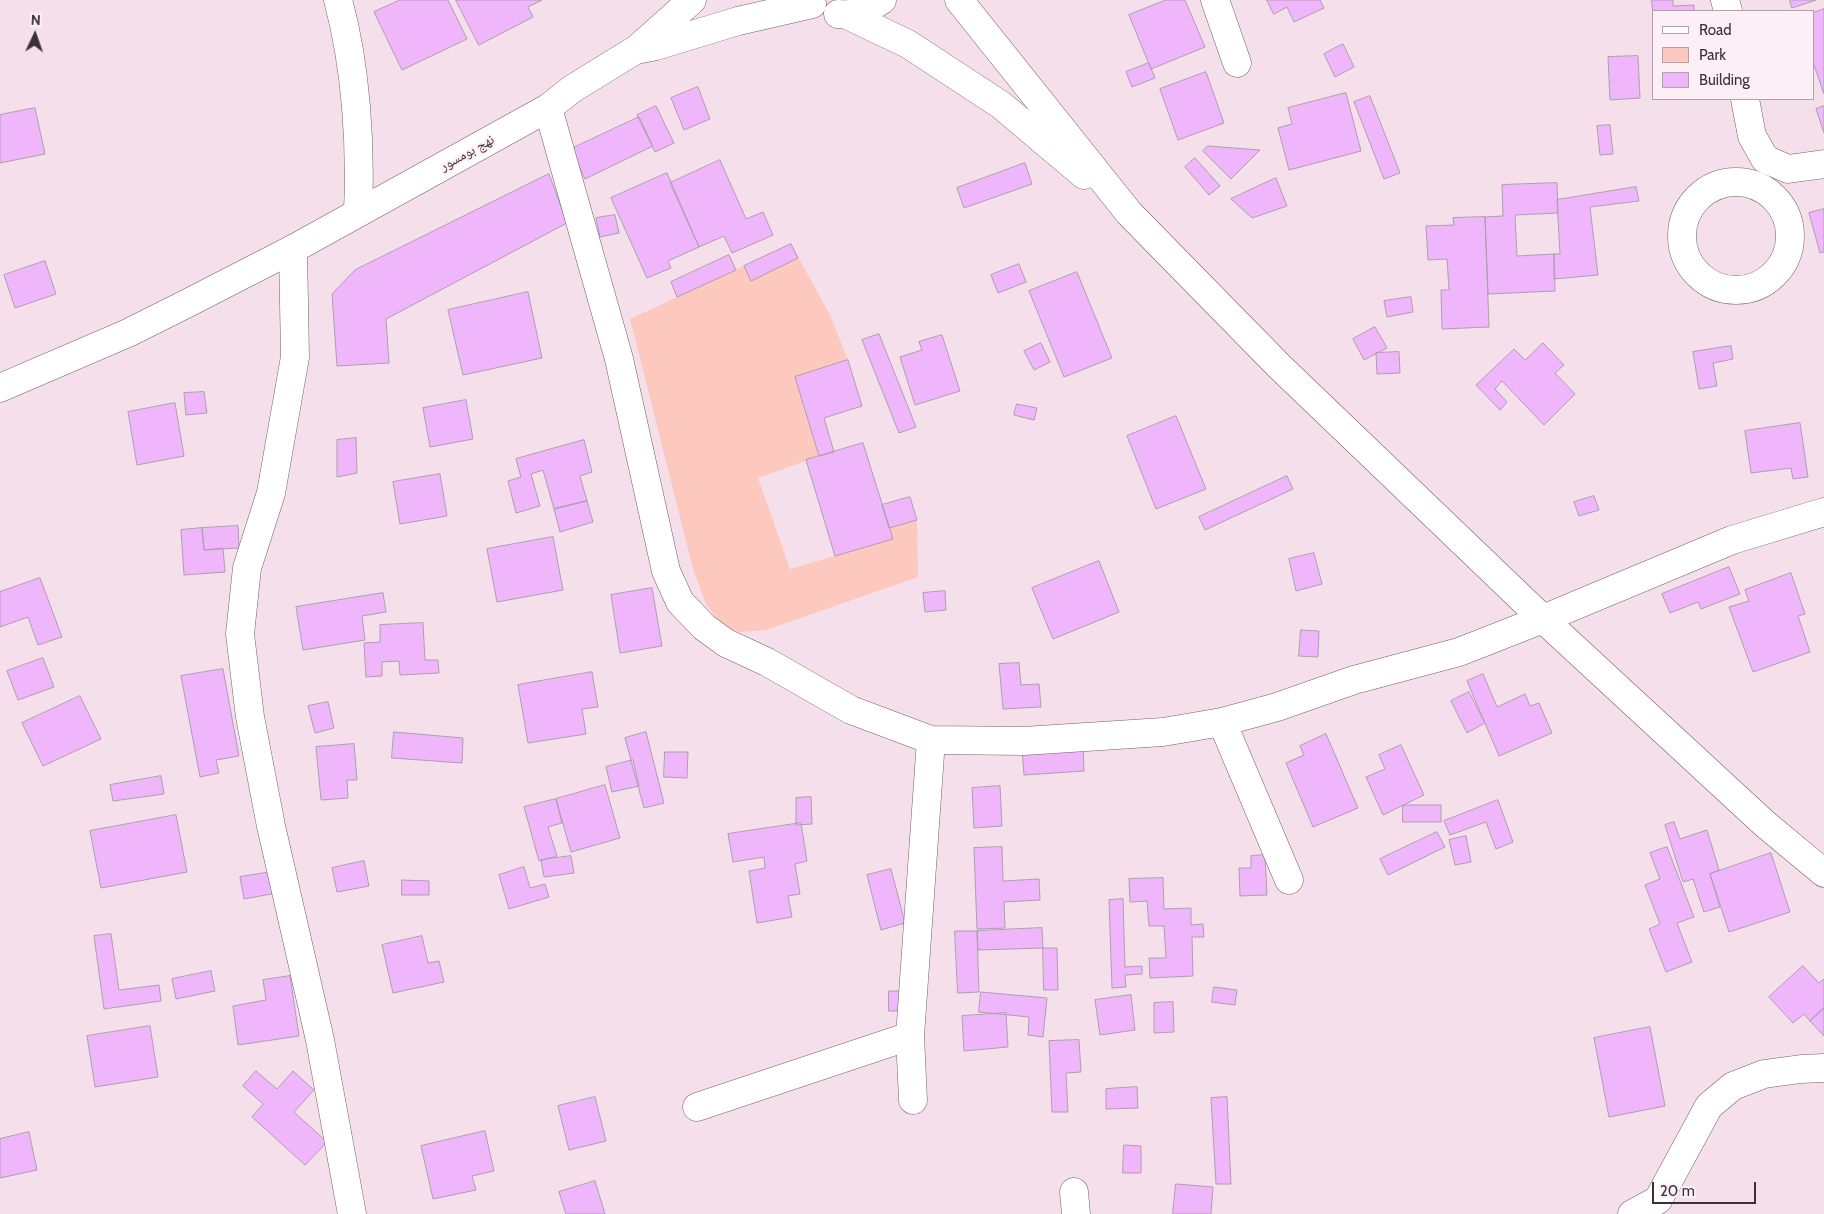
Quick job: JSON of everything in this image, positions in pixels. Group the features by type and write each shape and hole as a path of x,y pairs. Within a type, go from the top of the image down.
{"street":[{"path":"338,0 344,23 356,105 360,172 358,212"},
{"name":"نهج بومسور","path":"6,383 128,333 293,248 548,108 572,90 637,49 692,0"},
{"path":"847,15 867,10 882,0"},
{"path":"959,0 1129,213"},
{"path":"1215,0 1237,63"},
{"path":"810,2 829,12 847,15 908,44 1001,105 1129,213 1279,366 1543,619 1758,818 1824,873"},
{"name":"نهج بومسور","path":"637,49 656,46 738,20 810,2"},
{"path":"1745,100 1752,136 1765,159 1788,169 1824,164"},
{"path":"548,108 619,359 666,571 680,602 704,627 726,643 767,662 850,710 932,740 1024,740 1163,732 1222,722 1277,707 1354,680 1459,652 1732,540 1824,512"},
{"path":"1752,185 1765,159"},
{"path":"293,248 295,357 272,493 247,568 240,634 250,717 271,826 320,1040 352,1214"},
{"path":"1222,722 1289,880"},
{"path":"913,1100 910,1036 932,740"},
{"path":"697,1108 910,1036"},
{"path":"1632,1214 1658,1200 1709,1106 1732,1086 1764,1074 1824,1068"}],"green space":[{"path":"791,244 830,315 848,360 795,377 819,456 758,478 790,569 892,539 889,528 917,520 918,577 766,630 739,632 719,622 706,604 693,569 630,319"}],"building":[{"path":"400,0 448,0 467,39 402,70 374,12"},
{"path":"456,0 542,0 528,7 533,17 479,45"},
{"path":"1166,0 1185,0 1205,47 1151,69 1129,15"},
{"path":"1267,0 1320,0 1324,8 1294,22 1287,7 1274,14"},
{"path":"1652,0 1673,0 1673,6 1694,5 1694,10 1653,10"},
{"path":"1790,0 1816,0 1792,8"},
{"path":"1824,9 1824,94 1814,65 1814,13"},
{"path":"1343,44 1354,67 1335,77 1324,54"},
{"path":"1638,56 1640,98 1610,100 1608,57"},
{"path":"1149,63 1155,78 1132,87 1126,72"},
{"path":"1206,72 1224,123 1178,140 1160,89"},
{"path":"698,87 710,119 684,130 671,98"},
{"path":"1346,93 1361,151 1289,170 1278,128 1292,124 1288,108"},
{"path":"1370,96 1400,173 1384,179 1354,102"},
{"path":"656,106 674,143 655,152 637,115"},
{"path":"1824,106 1824,133 1816,109"},
{"path":"35,108 45,154 0,163 0,115"},
{"path":"639,117 653,146 585,179 571,149"},
{"path":"1610,125 1613,154 1600,155 1597,126"},
{"path":"1208,146 1260,150 1231,179 1203,151"},
{"path":"1195,158 1220,186 1209,195 1185,167"},
{"path":"720,160 746,219 763,212 773,235 732,253 724,236 699,247 670,183"},
{"path":"1025,163 1032,184 964,208 957,188"},
{"path":"667,173 699,247 668,261 671,268 647,278 611,198"},
{"path":"549,174 567,223 386,319 389,363 337,366 332,294 355,270"},
{"path":"1276,178 1287,206 1252,218 1231,199"},
{"path":"1557,183 1558,213 1515,215 1517,256 1554,254 1555,291 1488,294 1485,217 1503,216 1502,185"},
{"path":"1636,187 1639,201 1590,207 1598,275 1554,279 1554,254 1560,254 1557,200"},
{"path":"1824,209 1824,252 1820,253 1809,213"},
{"path":"615,215 619,233 600,237 596,218"},
{"path":"1485,217 1489,327 1442,329 1441,290 1449,290 1447,259 1428,260 1426,226 1454,225 1453,218"},
{"path":"791,244 798,258 751,281 744,266"},
{"path":"729,255 736,270 677,297 671,282"},
{"path":"45,261 56,294 15,308 4,275"},
{"path":"1019,264 1026,282 998,293 991,275"},
{"path":"1077,272 1112,358 1064,377 1029,291"},
{"path":"528,292 542,358 463,375 448,310"},
{"path":"1411,297 1413,312 1387,317 1384,301"},
{"path":"1375,327 1387,348 1364,360 1353,339"},
{"path":"879,334 916,427 899,433 862,340"},
{"path":"942,335 960,391 915,405 900,357 922,350 919,342"},
{"path":"1041,343 1050,362 1034,370 1024,351"},
{"path":"1543,343 1564,365 1555,373 1575,394 1544,425 1502,381 1495,389 1507,402 1500,410 1476,385 1514,349 1525,360"},
{"path":"1731,346 1733,359 1713,363 1717,386 1699,389 1693,352"},
{"path":"1399,352 1400,373 1377,374 1376,353"},
{"path":"848,360 862,406 824,418 834,452 819,456 795,377"},
{"path":"204,392 207,413 186,415 184,393"},
{"path":"466,400 473,439 430,447 423,408"},
{"path":"175,403 184,456 137,465 128,412"},
{"path":"1017,404 1037,408 1034,420 1014,415"},
{"path":"1176,416 1206,489 1156,509 1127,436"},
{"path":"1800,423 1808,477 1793,479 1791,468 1751,473 1745,431"},
{"path":"356,438 357,473 337,477 337,440"},
{"path":"584,440 592,472 580,476 587,501 554,509 543,470 531,474 540,506 516,513 508,481 521,477 516,459"},
{"path":"863,443 893,539 835,556 806,460"},
{"path":"440,474 447,516 400,524 393,482"},
{"path":"1287,476 1293,489 1205,530 1199,517"},
{"path":"1594,496 1599,510 1579,516 1574,502"},
{"path":"910,497 917,520 889,528 882,505"},
{"path":"587,501 593,522 560,532 554,509"},
{"path":"238,526 239,548 204,550 202,528"},
{"path":"202,528 204,550 223,548 225,572 184,575 181,530"},
{"path":"553,537 563,590 497,602 487,549"},
{"path":"1314,553 1322,584 1296,591 1289,559"},
{"path":"1099,561 1119,612 1053,639 1032,588"},
{"path":"1729,567 1740,594 1701,609 1698,602 1670,613 1662,594"},
{"path":"1791,573 1805,614 1798,616 1810,652 1753,672 1729,607 1749,601 1745,590"},
{"path":"40,578 62,637 38,645 28,617 0,627 0,592"},
{"path":"652,588 662,646 620,653 611,595"},
{"path":"945,591 946,610 925,612 923,593"},
{"path":"383,593 386,612 362,616 365,640 303,650 296,607"},
{"path":"423,623 425,660 438,660 439,673 400,675 399,661 382,662 382,676 366,677 364,643 380,642 380,625"},
{"path":"1301,630 1319,631 1318,657 1299,656"},
{"path":"43,658 54,687 18,700 7,671"},
{"path":"1019,663 1021,685 1039,684 1041,707 1003,709 999,664"},
{"path":"223,669 239,756 216,760 219,773 200,777 181,676"},
{"path":"592,672 598,707 582,709 586,734 528,743 518,685"},
{"path":"1483,674 1497,707 1525,694 1530,706 1539,703 1552,733 1499,756 1467,681"},
{"path":"1469,692 1485,723 1467,733 1451,701"},
{"path":"80,696 101,739 43,766 22,723"},
{"path":"328,702 334,728 315,733 308,706"},
{"path":"394,732 463,738 462,763 392,758"},
{"path":"646,732 664,803 644,808 625,738"},
{"path":"1326,734 1358,808 1313,827 1286,763 1304,755 1300,746"},
{"path":"354,744 357,780 347,780 348,798 321,800 316,747"},
{"path":"1083,745 1084,771 1024,775 1022,749"},
{"path":"1401,745 1424,795 1383,815 1366,777 1385,769 1379,755"},
{"path":"665,752 688,752 687,778 664,777"},
{"path":"633,760 639,786 612,792 606,767"},
{"path":"161,776 164,794 113,801 110,785"},
{"path":"605,785 620,838 571,852 556,799"},
{"path":"1000,786 1002,826 974,828 972,788"},
{"path":"811,797 812,824 796,825 796,798"},
{"path":"556,799 562,823 548,827 557,856 539,861 524,807"},
{"path":"1498,800 1513,842 1496,849 1486,822 1450,835 1444,821"},
{"path":"1403,805 1441,805 1441,822 1403,822"},
{"path":"176,815 187,872 101,888 90,831"},
{"path":"1674,822 1680,839 1707,830 1719,870 1710,874 1720,907 1704,912 1693,879 1683,882 1665,825"},
{"path":"801,823 807,861 795,864 800,894 788,896 792,917 757,923 749,871 765,868 764,857 733,862 728,834"},
{"path":"1437,832 1445,847 1388,875 1380,859"},
{"path":"1466,836 1471,862 1455,865 1449,840"},
{"path":"1002,847 1003,881 1039,879 1040,900 1004,902 1005,928 977,929 974,848"},
{"path":"1667,847 1694,917 1677,923 1692,962 1666,972 1649,929 1660,924 1645,885 1660,879 1650,853"},
{"path":"1771,853 1790,912 1729,932 1710,874"},
{"path":"1265,855 1267,895 1240,896 1239,868 1251,868 1251,856"},
{"path":"571,856 574,873 544,877 541,860"},
{"path":"364,861 369,886 337,892 332,868"},
{"path":"524,867 530,888 545,884 549,897 509,909 499,875"},
{"path":"891,869 905,923 881,930 867,875"},
{"path":"278,871 282,892 244,899 240,877"},
{"path":"1163,878 1164,909 1191,908 1191,925 1203,924 1204,937 1192,937 1193,976 1150,978 1149,958 1166,958 1164,926 1149,926 1147,901 1130,902 1129,879"},
{"path":"402,880 429,881 429,895 402,895"},
{"path":"1123,899 1125,967 1142,966 1142,974 1125,975 1126,987 1112,988 1109,900"},
{"path":"1042,928 1043,948 978,950 977,931"},
{"path":"955,931 977,931 979,992 958,993"},
{"path":"111,934 119,990 159,985 161,1001 104,1009 94,936"},
{"path":"422,936 428,963 439,961 444,982 393,993 382,945"},
{"path":"1043,948 1057,948 1058,990 1044,990"},
{"path":"1803,966 1819,983 1824,979 1824,1008 1810,1021 1804,1014 1793,1023 1769,997"},
{"path":"211,971 215,991 176,999 172,979"},
{"path":"290,976 299,1036 238,1045 233,1006 266,1000 263,980"},
{"path":"1214,987 1237,990 1235,1005 1212,1002"},
{"path":"889,991 901,991 903,1011 889,1011"},
{"path":"981,992 1047,998 1043,1037 1028,1035 1029,1017 979,1012"},
{"path":"1131,995 1135,1030 1100,1035 1095,1000"},
{"path":"1173,1002 1174,1032 1154,1033 1154,1003"},
{"path":"1824,1008 1824,1036 1810,1021"},
{"path":"1006,1013 1008,1047 964,1051 962,1016"},
{"path":"150,1026 158,1077 95,1087 87,1036"},
{"path":"1650,1027 1665,1106 1609,1117 1594,1038"},
{"path":"1079,1040 1081,1072 1066,1073 1068,1112 1052,1112 1049,1041"},
{"path":"256,1071 277,1089 293,1071 314,1090 294,1112 327,1142 305,1165 252,1117 263,1104 243,1086"},
{"path":"1137,1087 1138,1108 1106,1109 1106,1089"},
{"path":"595,1097 606,1141 569,1150 558,1106"},
{"path":"1227,1097 1231,1184 1216,1184 1211,1098"},
{"path":"485,1131 494,1171 472,1176 476,1190 433,1199 421,1146"},
{"path":"29,1132 37,1170 0,1178 0,1139"},
{"path":"1124,1145 1141,1146 1141,1173 1123,1173"},
{"path":"595,1181 605,1214 566,1214 559,1192"},
{"path":"1176,1184 1213,1187 1211,1214 1173,1214"}]}
